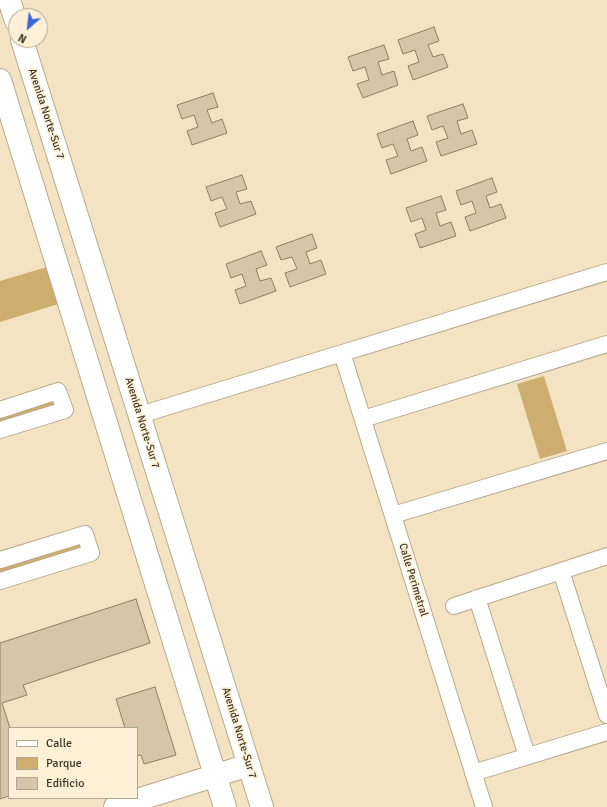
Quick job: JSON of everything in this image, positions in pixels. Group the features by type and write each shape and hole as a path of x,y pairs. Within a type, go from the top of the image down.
{"main road":[{"name":"Avenida Norte-Sur 7","path":"25,48 260,800"},
{"path":"0,80 202,732 215,775 221,806 260,800"},
{"path":"172,789 192,767 198,754 202,732"},
{"path":"115,807 249,765"}],"street":[{"path":"140,415 607,272"},
{"path":"363,419 607,344"},
{"name":"Calle Perimetral","path":"342,353 484,807"},
{"path":"0,410 58,392 65,410 0,430"},
{"path":"393,515 607,451"},
{"path":"0,560 85,534 91,553 0,581"},
{"path":"454,606 607,556"},
{"path":"561,571 607,716"},
{"path":"477,598 528,756"},
{"path":"473,773 607,732"}],"green space":[{"path":"57,264 68,301 0,322 0,281"},
{"path":"544,376 567,451 540,459 517,384"},
{"path":"58,391 65,410 0,430 0,410"},
{"path":"85,534 91,553 0,581 0,560"}],"building":[{"path":"434,27 439,41 428,45 433,57 443,54 448,67 413,80 408,66 419,62 415,50 403,54 398,40"},
{"path":"384,45 389,59 378,62 382,75 394,71 398,85 363,98 357,84 369,80 365,67 353,71 348,57"},
{"path":"213,93 218,107 207,110 212,123 222,119 227,133 192,145 187,131 198,127 194,115 182,119 177,105"},
{"path":"463,104 468,118 457,121 461,134 472,130 477,144 441,156 436,142 448,138 443,126 432,130 427,116"},
{"path":"413,121 418,135 407,139 411,151 422,147 427,161 391,174 386,160 398,156 393,144 382,148 377,134"},
{"path":"242,175 247,189 236,192 240,204 251,201 256,214 220,227 215,213 227,209 222,197 211,201 206,187"},
{"path":"492,178 497,192 486,196 490,208 501,204 506,218 470,231 465,217 476,213 472,201 461,205 456,191"},
{"path":"441,196 446,210 436,213 440,226 451,222 456,236 420,248 415,234 426,230 422,218 411,222 406,208"},
{"path":"312,234 317,248 306,252 310,264 321,260 326,274 290,287 285,273 297,269 292,257 281,260 276,247"},
{"path":"261,251 267,265 256,269 260,281 271,278 276,291 240,304 235,290 246,286 242,274 231,278 226,264"},
{"path":"136,599 150,643 23,685 27,695 2,703 10,727 8,727 8,796 0,799 0,643"},
{"path":"155,687 176,755 144,764 141,755 138,756 138,727 125,727 116,699"}]}
